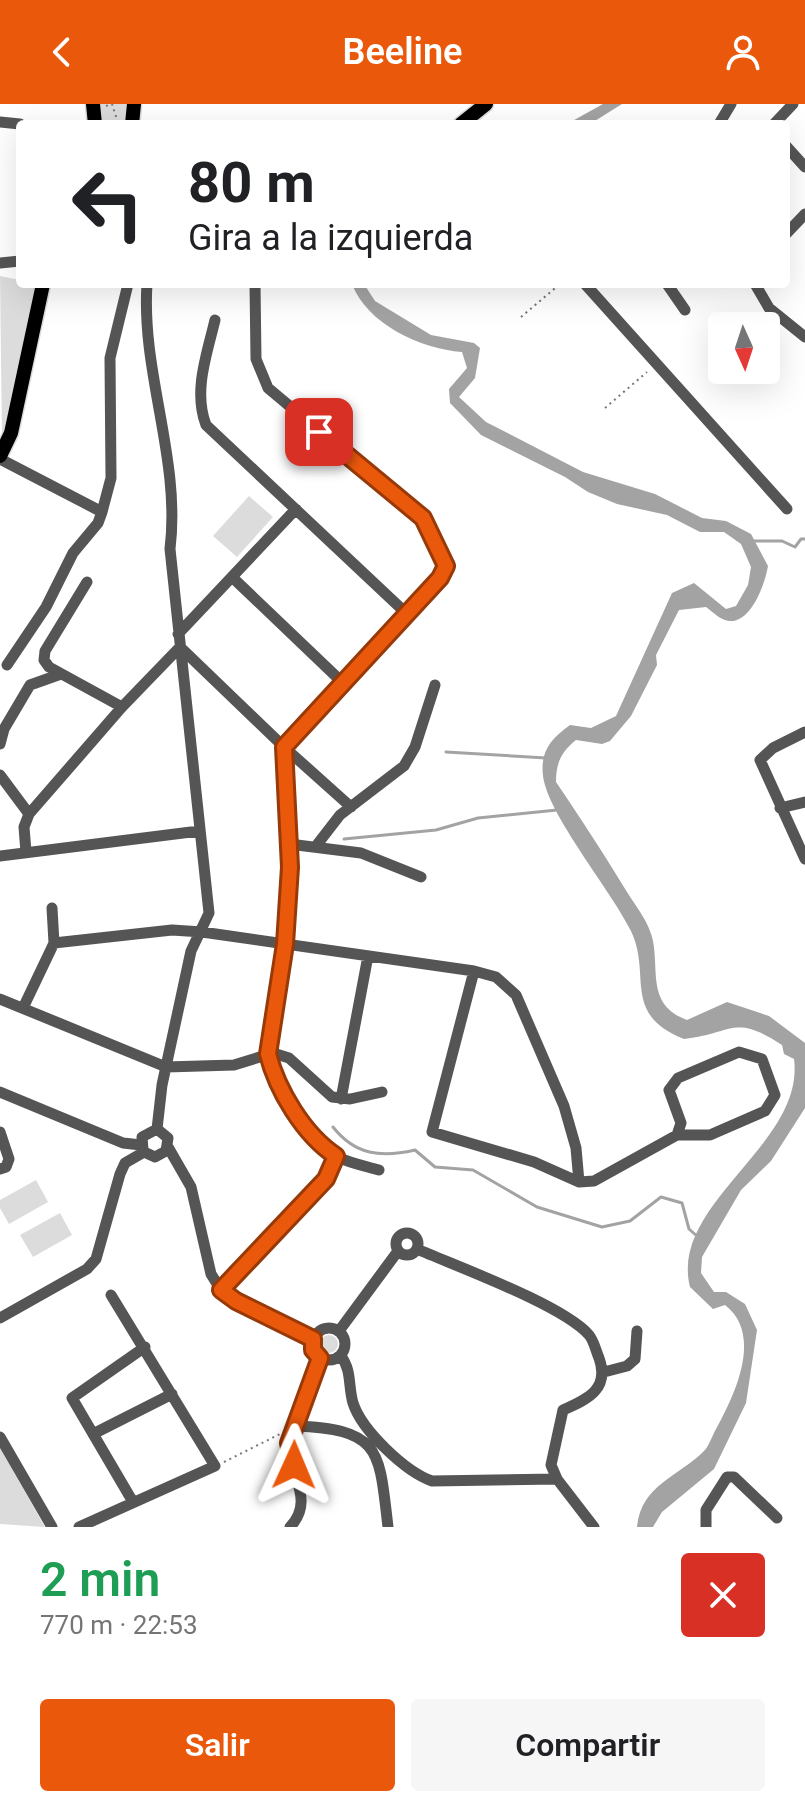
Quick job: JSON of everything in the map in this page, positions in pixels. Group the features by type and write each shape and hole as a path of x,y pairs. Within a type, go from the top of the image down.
{"main road":[{"path":"466,120 486,104"},
{"path":"1,454 11,433 42,288"}],"street":[{"path":"778,120 793,104"},
{"path":"790,150 805,167"},
{"path":"790,230 805,214"},
{"path":"7,665 46,607 73,553 98,523 102,512 111,478 110,358 127,288"},
{"path":"147,288 146,332 165,432 174,513 170,549 209,913 191,951 166,1067 157,1129"},
{"path":"255,288 256,359 268,388 423,518 446,566 440,578 284,747 289,844 285,944 268,1054 272,1071 294,1111 325,1149 336,1156 379,1170"},
{"path":"589,288 787,509"},
{"path":"670,288 685,310"},
{"path":"757,288 769,308 805,337"},
{"path":"215,320 202,375 201,411 206,425 407,614"},
{"path":"1,454 102,512"},
{"path":"178,634 296,509"},
{"path":"232,577 343,683"},
{"path":"87,582 45,651 44,660 61,674 122,707"},
{"path":"26,852 24,827 29,814 122,707 180,647"},
{"path":"180,647 351,807"},
{"path":"0,744 4,729 30,685 61,674"},
{"path":"316,846 351,807 404,766 415,747 435,685"},
{"path":"805,732 773,748 760,760 805,859"},
{"path":"0,775 29,814"},
{"path":"780,808 805,802"},
{"path":"0,856 199,831"},
{"path":"289,844 361,853 421,877"},
{"path":"23,1008 54,943 52,908"},
{"path":"54,943 172,930 202,932 474,971 496,977 516,995 564,1106 576,1148 579,1182"},
{"path":"341,1099 368,956"},
{"path":"474,971 432,1132 534,1162 579,1182 594,1181 677,1135 710,1135 765,1111 775,1095 762,1059 739,1052 671,1084 669,1090 681,1123 677,1135"},
{"path":"0,999 166,1067 234,1065 268,1054 289,1058 321,1091 341,1099 382,1092"},
{"path":"0,1092 159,1156 168,1147"},
{"path":"0,1318 87,1269 96,1259 125,1163 143,1148 145,1133 157,1129 166,1134 168,1147 191,1187 211,1274 221,1290 243,1305 313,1339"},
{"path":"0,1132 9,1159 6,1167 0,1169"},
{"path":"221,1290 326,1179 336,1156"},
{"path":"339,1331 398,1251 396,1240 404,1232 415,1236 417,1249"},
{"path":"398,1251 409,1255 417,1249"},
{"path":"417,1249 561,1313 591,1337 604,1372 593,1397 563,1410 558,1419 559,1440 551,1465 557,1479 594,1527"},
{"path":"79,1527 215,1466 111,1295"},
{"path":"324,1329 339,1331 345,1346 341,1356 331,1361 320,1358 313,1350 313,1339 324,1329"},
{"path":"604,1372 627,1366 635,1359 637,1331"},
{"path":"133,1502 72,1398 145,1347"},
{"path":"341,1356 348,1367 352,1400 365,1427 414,1475 432,1481 557,1479"},
{"path":"290,1527 300,1517 303,1503 289,1443 320,1358"},
{"path":"93,1434 172,1394"},
{"path":"295,1426 331,1427 362,1440 380,1460 388,1527"},
{"path":"0,1437 52,1527"},
{"path":"706,1527 706,1510 727,1477 734,1477 777,1518"}],"path":[{"path":"106,104 112,104"},
{"path":"521,317 555,288"},
{"path":"605,408 657,363"},
{"path":"215,1466 295,1426"}],"shaded area":[{"path":"97,104 128,104 128,120 99,120"},
{"path":"603,104 622,104 596,120 574,120"},
{"path":"0,276 16,279 16,288 35,288 2,438"},
{"path":"354,288 367,288 375,301 431,335 474,343 480,348 475,378 459,397 486,422 583,472 655,494 702,518 726,521 751,534 768,566 756,601 737,620 723,619 706,607 679,610 656,655 657,665 631,716 610,741 602,744 576,740 560,758 556,775 556,782 649,928 657,987 666,1006 687,1020 727,1002 769,1016 805,1043 805,1108 771,1161 741,1190 702,1257 701,1273 714,1292 726,1292 745,1304 757,1330 746,1403 714,1469 662,1512 653,1527 637,1527 646,1501 662,1483 706,1449 730,1400 742,1366 743,1332 737,1318 725,1305 713,1309 690,1287 689,1257 699,1228 779,1119 792,1090 794,1059 784,1054 782,1045 753,1030 733,1028 684,1039 664,1029 652,1018 645,1005 637,947 631,931 556,811 543,776 543,759 552,741 570,725 591,728 616,716 672,593 694,583 726,609 736,606 748,585 751,567 741,544 724,532 700,532 667,515 617,504 588,492 565,477 481,435 450,403 449,389 467,368 462,352 430,346 397,332 359,298"},
{"path":"249,496 273,517 237,557 213,536"},
{"path":"36,1180 48,1202 9,1224 0,1208 0,1200"},
{"path":"60,1213 72,1235 33,1257 20,1235"},
{"path":"325,1335 333,1335 338,1344 336,1351 325,1353 320,1348 320,1340"},
{"path":"0,1448 45,1527 0,1524"}],"waterway":[{"path":"754,541 782,541 795,547 801,539 805,539"},
{"path":"446,752 546,758"},
{"path":"344,839 436,830 478,818 557,810"},
{"path":"333,1127 350,1144 360,1149 380,1154 415,1150 435,1167 473,1170 537,1207 602,1227 630,1221 661,1197 682,1203 689,1229 698,1237"}],"route":[{"path":"294,1465 289,1443 320,1358 313,1350 313,1339 236,1301 221,1290 326,1179 336,1156 325,1149 294,1111 272,1071 268,1054 285,944 290,867 284,747 440,578 446,566 423,518 319,432"}]}
